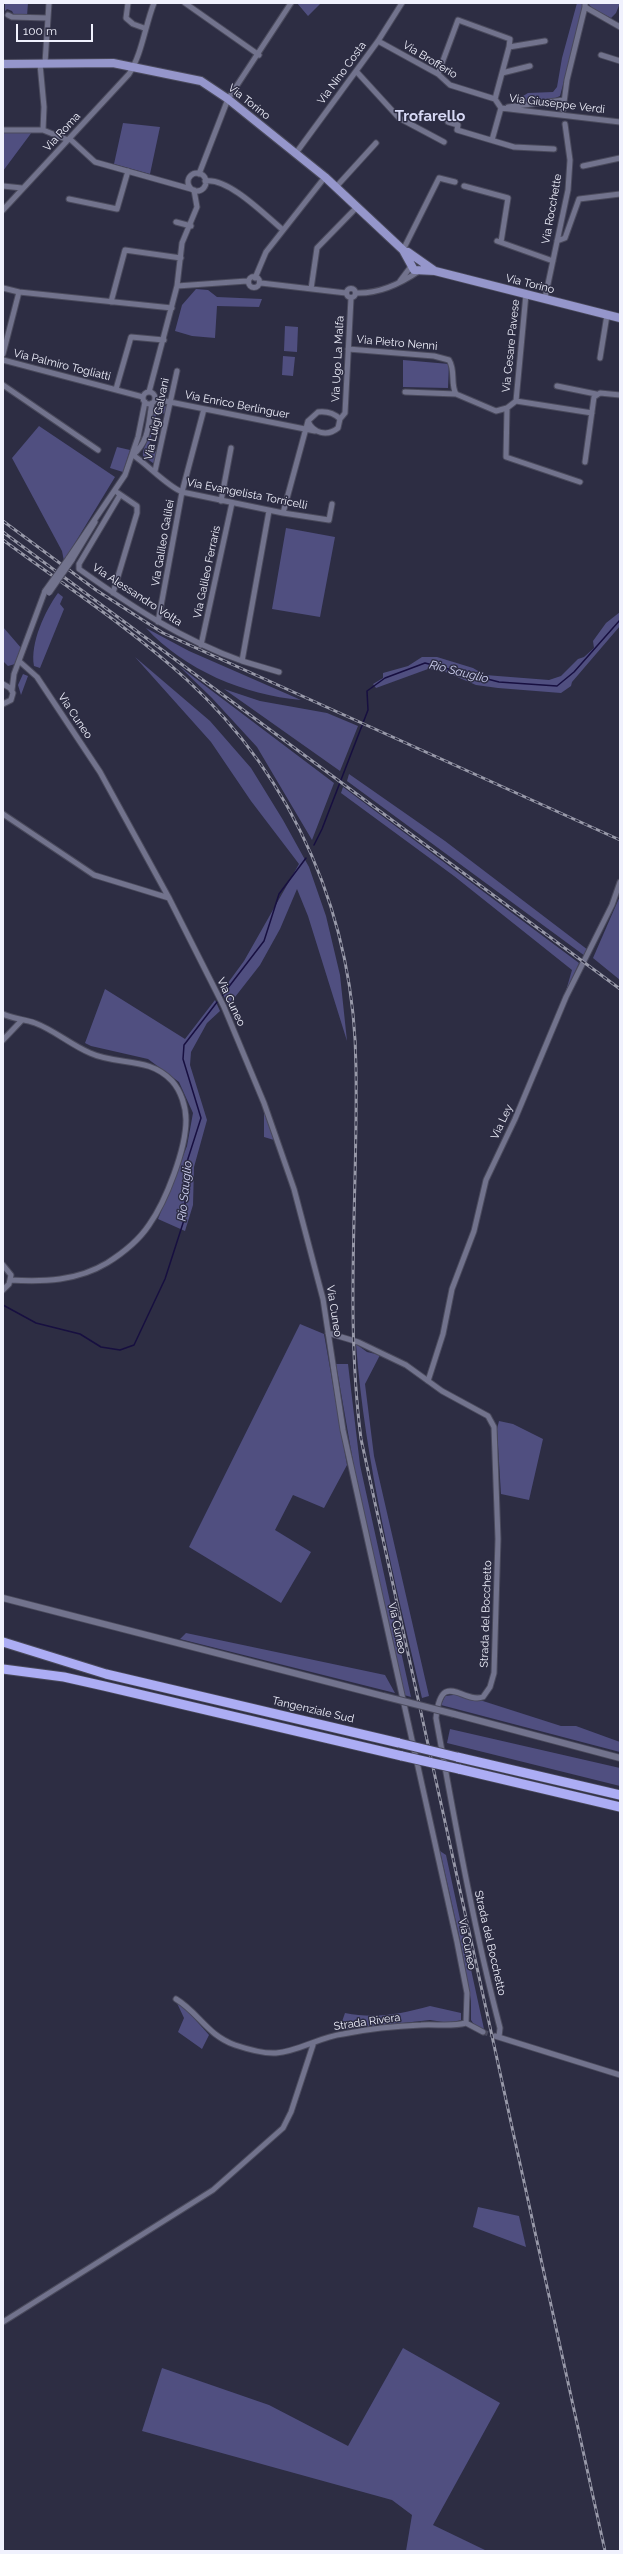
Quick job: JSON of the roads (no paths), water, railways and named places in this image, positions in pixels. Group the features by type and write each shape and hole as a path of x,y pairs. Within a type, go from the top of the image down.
{"highway":[{"name":"Tangenziale Sud","path":"3,1642 106,1674 620,1795"},
{"path":"3,1669 90,1683 620,1807"}],"main road":[{"name":"Via Torino","path":"3,64 104,62 134,66 202,81 228,99 325,177 418,266 620,318"}],"street":[{"path":"43,130 42,63 49,3"},
{"path":"128,3 126,18 133,24 144,28"},
{"path":"134,66 144,28 154,3"},
{"path":"185,3 259,55"},
{"path":"199,174 228,99 259,55 291,3"},
{"name":"Via Nino Costa","path":"296,153 378,41 402,3"},
{"path":"563,110 567,80 585,5 620,27"},
{"path":"8,15 12,17 48,18"},
{"path":"438,74 458,20 510,39 495,99 501,108 564,100"},
{"name":"Via Brofferio","path":"378,41 438,74 450,85 495,99"},
{"path":"509,46 545,41"},
{"path":"601,55 620,61"},
{"name":"Via Roma","path":"3,210 127,77 134,66"},
{"path":"502,73 530,66"},
{"path":"356,71 399,118 444,142"},
{"name":"Via Giuseppe Verdi","path":"492,140 501,108 620,122"},
{"path":"448,122 458,126 457,130 514,147 554,149"},
{"name":"Via Rocchette","path":"545,298 568,190 570,160 565,124"},
{"path":"3,130 43,130 69,140 95,162 193,189 202,188 205,181"},
{"path":"336,187 376,143"},
{"path":"583,166 620,158"},
{"path":"69,199 117,209 128,171"},
{"path":"175,184 188,180 191,175 199,174"},
{"path":"199,174 205,181"},
{"path":"177,286 247,281 255,278 266,252 325,177"},
{"path":"403,250 439,178 455,182"},
{"path":"4,704 12,697 14,674 47,592 70,560 115,491 125,475 133,455 144,400 149,392 150,382 164,340 172,308 177,286 182,243 191,226 197,207 193,189 188,180"},
{"path":"205,181 213,180 228,186 284,230"},
{"path":"3,186 22,188"},
{"path":"464,186 508,198 499,241 553,261"},
{"path":"557,241 565,238 579,199 620,194"},
{"path":"311,289 317,248 357,207"},
{"path":"176,222 191,226"},
{"path":"111,302 125,250 181,258"},
{"path":"346,293 352,289 356,293 374,293 400,282 418,266"},
{"path":"400,282 418,266"},
{"path":"255,278 261,283"},
{"path":"247,281 252,286 261,283 346,293 351,298 356,293"},
{"path":"3,288 19,292 172,308"},
{"path":"3,354 19,292"},
{"name":"Via Cesare Pavese","path":"516,401 526,294"},
{"name":"Via Ugo La Malfa","path":"340,419 345,413 351,298"},
{"path":"600,358 607,315"},
{"name":"Via Palmiro Togliatti","path":"116,389 131,337 164,340"},
{"name":"Via Pietro Nenni","path":"348,350 434,356 449,360 454,367 453,388 456,394"},
{"name":"Via Palmiro Togliatti","path":"3,360 116,389 144,400 153,401"},
{"name":"Via Luigi Galvani","path":"155,471 177,371"},
{"path":"3,385 98,450"},
{"path":"557,386 596,394 620,395"},
{"path":"133,455 141,447 149,430 154,394 149,392"},
{"path":"405,392 456,394 496,411 507,408 516,401 592,413"},
{"path":"586,462 596,394"},
{"name":"Via Enrico Berlinguer","path":"153,401 171,402 316,431"},
{"path":"507,408 506,457 580,482"},
{"name":"Via Galileo Galilei","path":"158,622 182,492 204,409"},
{"path":"283,513 304,429 308,421 314,414 324,411 340,419 340,424 333,432 327,433 316,431 308,421"},
{"path":"221,501 231,448"},
{"name":"Via Evangelista Torricelli","path":"133,455 155,471 168,485 182,492 283,513 329,520 332,504"},
{"path":"113,593 137,513 137,506 115,491"},
{"name":"Via Alessandro Volta","path":"120,494 79,564 79,569 158,622 201,645 242,661 279,672"},
{"name":"Via Galileo Ferraris","path":"201,645 232,503"},
{"path":"242,661 269,510"},
{"name":"Via Cuneo","path":"19,661 37,677 100,772 169,898 224,1007 264,1103 294,1189 323,1299 342,1430 457,1942 467,1993 466,2023"},
{"path":"12,690 4,684 14,674"},
{"path":"3,814 94,875 169,898"},
{"name":"Via Ley","path":"428,1381 443,1334 452,1289 474,1231 486,1180 515,1119 566,997 612,905 620,882"},
{"path":"3,1014 40,1026 91,1054 152,1066 172,1081 179,1092 184,1104 186,1121 179,1154 160,1206 149,1225 129,1247 106,1263 80,1275 53,1280 10,1280"},
{"path":"3,1040 22,1020"},
{"path":"3,1265 9,1271 10,1280 3,1290"},
{"name":"Strada del Bocchetto","path":"328,1333 349,1338 406,1364 428,1381 488,1416 495,1432 498,1539 494,1673 490,1688 483,1697 476,1698 454,1691 444,1694 438,1703 436,1718 459,1850 478,1938 500,2028 497,2036 612,2071 620,2075"},
{"path":"3,1598 620,1758"},
{"name":"Strada Rivera","path":"176,1998 186,2005 209,2032 235,2045 274,2053 313,2045 342,2034 418,2025 455,2026 466,2023"},
{"path":"466,2023 483,2032"},
{"path":"3,2322 213,2190 277,2134 283,2128 291,2112 313,2045"}],"waterway":[{"name":"Rio Sauglio","path":"314,845 322,829 368,710 367,691 385,678 425,663 499,682 557,686 574,672 620,620"},
{"name":"Rio Sauglio","path":"3,1305 36,1323 80,1334 101,1347 120,1350 134,1345 165,1279 185,1217 185,1168 201,1118 183,1059 184,1045 264,941 279,894 306,858"}],"tunnel":[{"path":"483,2032 495,2036"}],"railway":[{"path":"3,521 96,590 163,633 620,840"},
{"path":"3,532 620,989"},
{"path":"3,540 96,607 165,660 225,719 259,762 288,807 312,856 331,907 344,959 353,1014 356,1069 353,1300 356,1393 361,1439 605,2551"}],"district":[{"name":"Trofarello","path":"430,116"}]}
